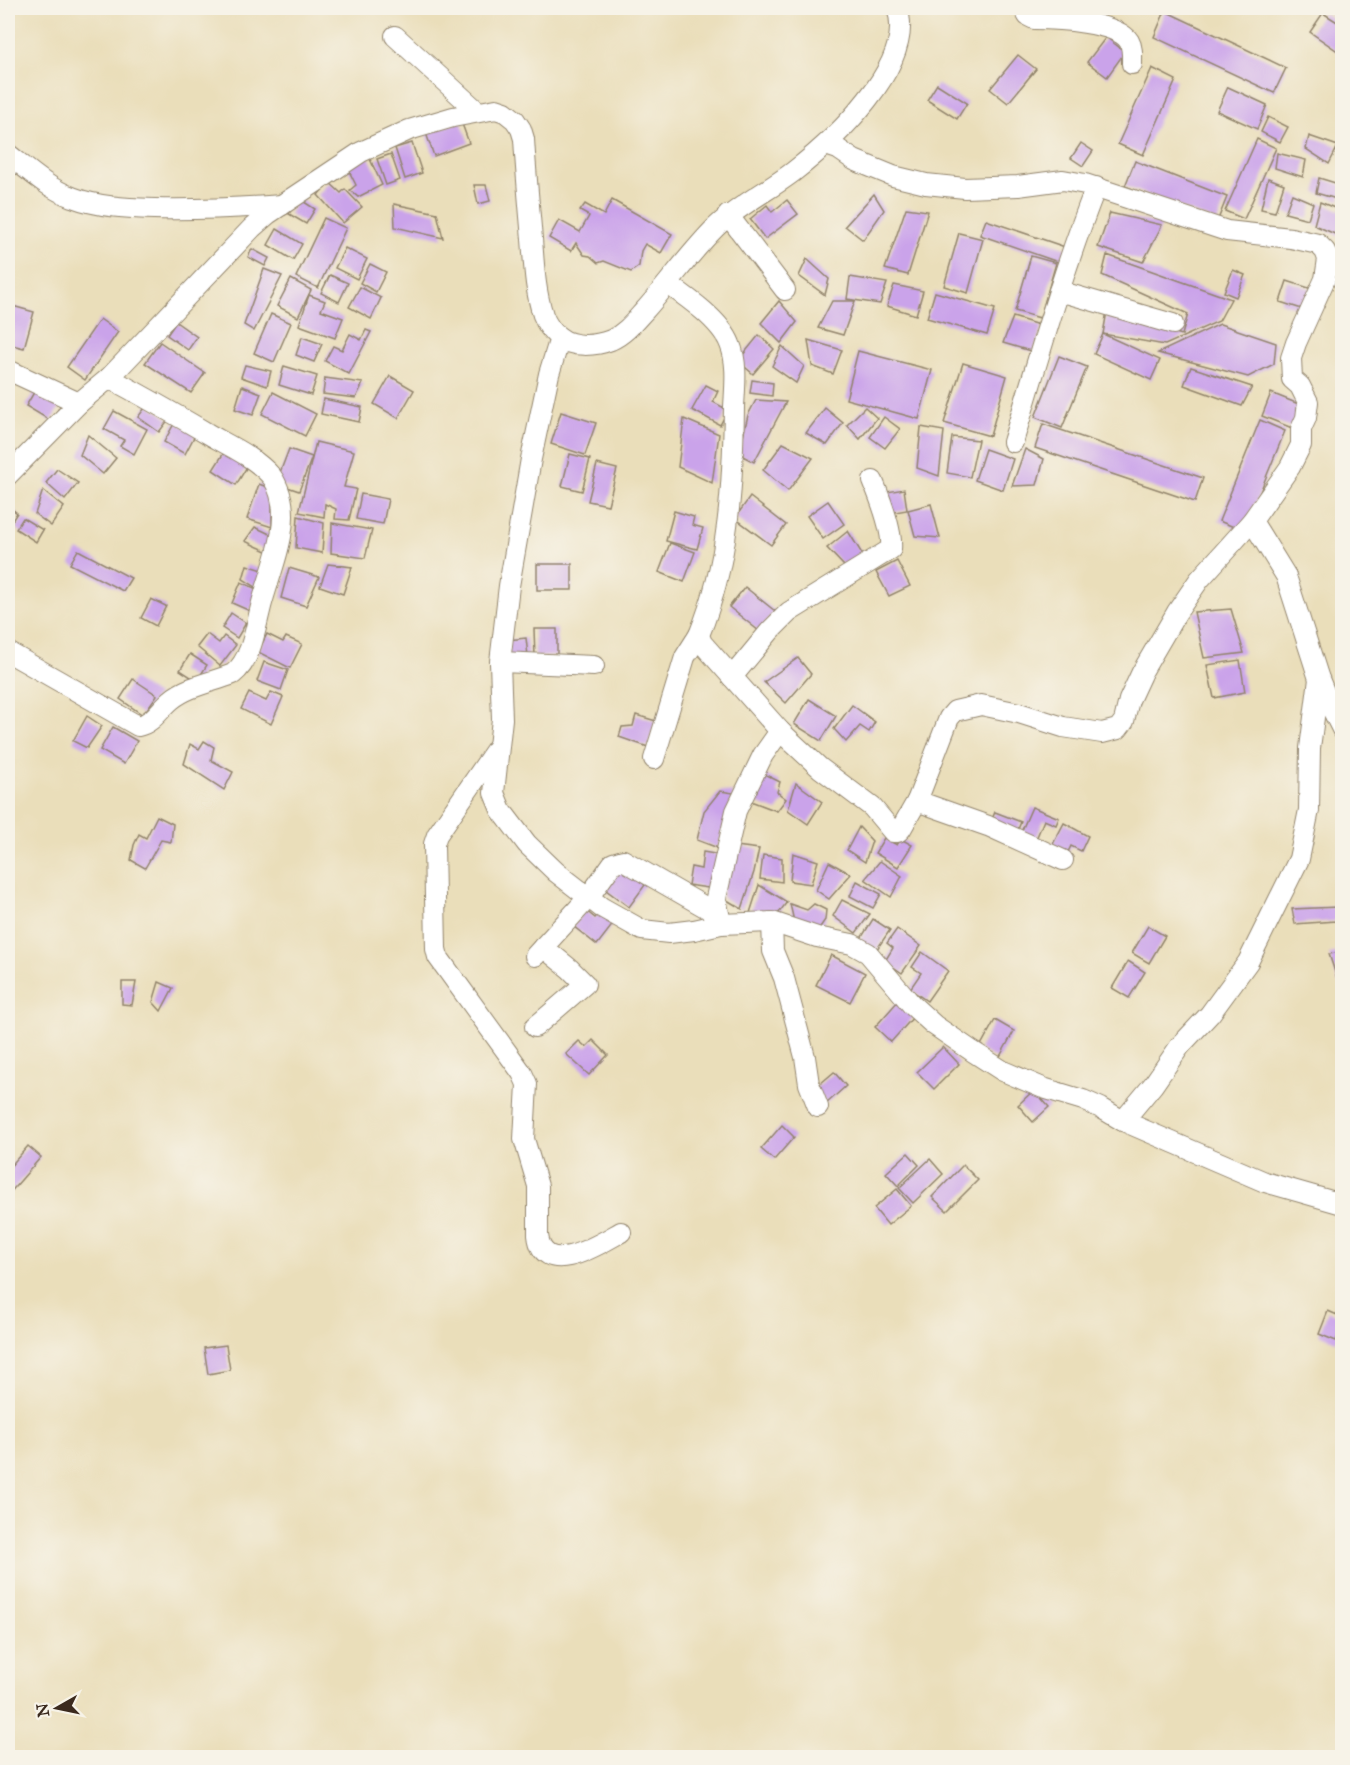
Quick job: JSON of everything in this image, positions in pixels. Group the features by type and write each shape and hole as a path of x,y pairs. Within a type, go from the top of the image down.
{"street":[{"path":"8,475 80,403 109,378 246,234 268,214 361,152 409,130 477,111 496,109 505,112 521,129 524,139 536,281 543,315 549,326 560,338 575,344 587,345 612,340 628,328 668,284 702,241 728,215 792,173 826,145 870,97 893,61 900,28 897,8"},
{"path":"1024,8 1028,16 1034,19 1080,21 1116,31 1131,43 1132,64"},
{"path":"395,36 477,111"},
{"path":"699,635 705,648 780,731 820,768 872,807 893,832 898,832 902,829 917,801 949,718 955,711 981,705 1019,713 1063,727 1102,733 1118,729 1124,721 1129,700 1142,672 1177,612 1199,580 1252,521 1290,468 1301,445 1301,429 1306,418 1308,402 1300,386 1292,379 1291,358 1325,279 1328,259 1334,250 1291,238 1227,231 1096,188 1063,180 1018,186 965,188 926,184 892,176 826,145"},
{"path":"8,154 70,197 92,203 126,208 205,210 282,205"},
{"path":"1013,442 1059,291 1096,188"},
{"path":"728,215 785,290"},
{"path":"654,759 685,657 699,635 707,615 722,559 733,474 735,367 731,345 726,336 696,305 668,284"},
{"path":"1059,291 1173,324"},
{"path":"560,338 549,374 531,459 509,586 500,662 502,719 494,793 501,810 543,861 588,898 650,933 682,932 720,919 772,922 861,948 868,953 912,1005 934,1025 1004,1071 1043,1088 1083,1100 1123,1121 1265,1182 1342,1204"},
{"path":"8,370 80,403"},
{"path":"8,652 138,726 147,725 173,698 239,670 250,647 277,554 283,515 280,494 273,478 233,448 150,399 109,378"},
{"path":"732,677 789,612 891,549 892,543 886,519 873,481"},
{"path":"1252,521 1286,576 1319,679 1342,729"},
{"path":"500,662 594,666"},
{"path":"1123,1121 1153,1085 1180,1046 1210,1014 1248,962 1299,860 1309,810 1310,748 1319,679"},
{"path":"720,919 716,898 736,812 763,755 780,731"},
{"path":"500,744 437,835 434,844 436,949 438,957 522,1073 527,1084 524,1139 537,1178 538,1235 543,1251 552,1255 574,1256 621,1232"},
{"path":"917,801 988,826 1063,860"},
{"path":"535,1027 585,984 570,969 539,952 588,898 613,863 623,860 720,919"},
{"path":"772,922 772,951 787,987 805,1058 809,1084 818,1107"}],"building":[{"path":"1165,11 1286,68 1274,93 1154,37"},
{"path":"1323,13 1342,25 1342,54 1310,32"},
{"path":"1106,37 1125,52 1107,77 1087,62"},
{"path":"1018,55 1036,69 1008,103 990,89"},
{"path":"1152,68 1176,80 1143,155 1118,144"},
{"path":"937,84 967,103 957,119 927,100"},
{"path":"1228,87 1267,105 1257,129 1217,111"},
{"path":"1268,117 1288,127 1280,142 1261,132"},
{"path":"461,121 469,143 434,156 426,133"},
{"path":"1309,136 1338,146 1329,164 1306,149"},
{"path":"1257,139 1276,148 1244,219 1225,211"},
{"path":"412,143 422,173 405,179 395,148"},
{"path":"1081,143 1093,151 1083,166 1071,158"},
{"path":"1277,153 1306,160 1303,177 1275,168"},
{"path":"391,154 400,180 386,185 377,159"},
{"path":"369,157 382,185 358,197 350,190 356,185 347,167"},
{"path":"1135,161 1227,197 1217,222 1125,186"},
{"path":"1268,178 1284,184 1275,212 1261,209"},
{"path":"1319,178 1342,185 1340,200 1316,193"},
{"path":"329,182 341,193 345,189 362,207 343,223 318,195"},
{"path":"474,185 486,185 490,201 478,204"},
{"path":"874,194 884,210 863,240 845,226"},
{"path":"1292,194 1313,203 1308,219 1285,213"},
{"path":"298,198 315,209 306,224 289,214"},
{"path":"612,200 672,234 661,253 645,244 641,251 639,266 631,272 604,261 598,263 590,256 584,255 576,243 571,251 549,238 559,220 580,232 589,216 580,211 585,204 604,215"},
{"path":"787,200 798,214 765,239 750,219 767,205 772,212"},
{"path":"1320,202 1342,211 1342,237 1314,225"},
{"path":"394,204 437,213 443,238 395,227"},
{"path":"906,208 928,211 908,275 885,269"},
{"path":"1110,213 1162,225 1143,262 1098,247"},
{"path":"324,218 346,228 318,288 296,277"},
{"path":"986,220 1068,248 1061,263 980,235"},
{"path":"277,229 302,244 293,260 268,245"},
{"path":"959,233 983,239 968,293 944,286"},
{"path":"345,248 367,259 357,279 335,268"},
{"path":"252,249 269,258 265,266 248,257"},
{"path":"1107,255 1231,299 1219,321 1165,345 1103,334 1107,311 1182,335 1188,314 1102,275"},
{"path":"1031,256 1056,263 1040,318 1015,311"},
{"path":"807,259 829,279 825,295 799,276"},
{"path":"370,264 386,272 376,292 360,283"},
{"path":"264,269 282,276 254,331 244,325"},
{"path":"1233,270 1245,275 1236,297 1224,292"},
{"path":"330,275 348,283 339,302 321,293"},
{"path":"850,277 887,283 880,304 847,299"},
{"path":"291,279 311,290 298,317 277,306"},
{"path":"1287,281 1312,289 1305,310 1280,302"},
{"path":"894,285 923,291 916,315 887,306"},
{"path":"360,287 381,298 371,319 349,307"},
{"path":"935,292 995,309 987,335 927,318"},
{"path":"309,295 325,301 321,310 343,318 335,338 299,325"},
{"path":"779,301 797,322 781,343 761,323"},
{"path":"832,301 855,301 843,335 818,328"},
{"path":"9,305 34,312 24,348 8,344"},
{"path":"271,314 291,323 274,362 254,353"},
{"path":"1013,317 1042,326 1034,352 1003,343"},
{"path":"100,319 118,332 85,380 67,367"},
{"path":"176,322 197,337 188,350 167,335"},
{"path":"1220,324 1276,343 1274,364 1248,377 1158,353"},
{"path":"366,330 371,332 349,374 325,361 333,346 342,350 350,334 361,340"},
{"path":"1103,334 1160,360 1151,380 1094,354"},
{"path":"759,335 774,349 753,374 738,361"},
{"path":"302,337 322,344 314,362 296,355"},
{"path":"808,340 842,350 833,374 812,366"},
{"path":"160,342 205,373 191,393 145,363"},
{"path":"782,346 804,366 796,383 772,366"},
{"path":"858,351 932,370 919,419 846,399"},
{"path":"1059,356 1087,367 1062,428 1035,417"},
{"path":"963,363 1007,376 990,436 944,423"},
{"path":"245,365 271,371 267,386 241,377"},
{"path":"284,366 317,376 311,395 279,385"},
{"path":"1191,367 1252,387 1242,406 1184,385"},
{"path":"390,376 414,390 398,418 374,404"},
{"path":"325,378 363,383 356,398 323,394"},
{"path":"752,380 773,383 772,396 750,393"},
{"path":"706,385 718,391 713,402 728,410 720,425 692,410"},
{"path":"242,386 261,393 253,415 235,409"},
{"path":"37,387 62,403 51,421 26,406"},
{"path":"273,392 316,414 305,436 262,414"},
{"path":"1271,393 1301,405 1292,428 1262,416"},
{"path":"324,399 362,407 359,422 321,414"},
{"path":"756,400 786,402 754,462 739,454 748,415"},
{"path":"148,404 169,419 159,432 138,417"},
{"path":"865,407 877,418 860,439 847,425"},
{"path":"825,408 843,423 827,445 806,433"},
{"path":"114,411 147,429 134,454 120,446 124,440 104,429"},
{"path":"561,412 596,423 585,455 551,444"},
{"path":"884,417 900,429 885,448 870,437"},
{"path":"684,419 719,434 712,483 678,467"},
{"path":"1260,420 1285,431 1244,531 1219,521"},
{"path":"175,422 196,433 185,454 164,442"},
{"path":"1043,424 1203,478 1195,502 1035,448"},
{"path":"921,427 944,431 939,476 917,468"},
{"path":"88,435 116,458 103,474 80,455"},
{"path":"952,437 978,440 970,477 947,473"},
{"path":"316,442 354,451 344,487 356,489 349,520 335,519 336,509 325,504 324,517 299,512"},
{"path":"783,443 813,458 788,491 763,470"},
{"path":"289,449 312,457 299,491 276,483"},
{"path":"985,449 1013,459 1003,490 975,480"},
{"path":"1025,449 1044,459 1037,485 1012,486"},
{"path":"225,451 248,465 236,485 213,470"},
{"path":"570,454 590,459 582,491 562,486"},
{"path":"597,464 617,469 608,505 588,501"},
{"path":"57,469 78,483 65,500 46,483"},
{"path":"259,484 272,489 272,527 247,519"},
{"path":"904,489 907,510 890,513 887,492"},
{"path":"43,490 64,507 51,526 35,514"},
{"path":"361,494 388,499 383,524 356,519"},
{"path":"750,497 786,525 771,545 735,518"},
{"path":"828,501 844,524 823,539 807,516"},
{"path":"931,504 940,538 915,536 908,510"},
{"path":"8,506 17,513 8,527"},
{"path":"674,511 694,517 692,525 703,528 697,549 666,541"},
{"path":"298,516 324,523 322,553 296,548"},
{"path":"23,518 43,530 36,542 16,529"},
{"path":"332,523 372,530 365,558 331,553"},
{"path":"255,527 276,537 271,553 245,541"},
{"path":"848,531 864,557 845,567 827,548"},
{"path":"670,543 695,552 684,582 659,572"},
{"path":"78,550 131,578 123,591 70,564"},
{"path":"897,561 910,586 889,596 876,572"},
{"path":"328,564 352,567 343,594 320,586"},
{"path":"537,564 572,564 572,590 537,590"},
{"path":"247,565 263,570 262,591 243,579"},
{"path":"289,568 319,577 306,606 281,598"},
{"path":"241,582 259,590 250,611 232,603"},
{"path":"745,587 775,611 759,631 729,607"},
{"path":"151,599 166,606 156,626 141,618"},
{"path":"1231,609 1244,653 1204,658 1194,612"},
{"path":"231,613 246,623 237,638 222,628"},
{"path":"534,629 557,629 557,656 535,657"},
{"path":"207,634 219,643 224,636 236,645 220,666 197,647"},
{"path":"267,634 283,642 286,637 302,644 290,668 258,652"},
{"path":"526,638 528,656 509,658 508,640"},
{"path":"190,654 207,665 197,681 180,670"},
{"path":"798,658 811,674 786,703 764,682"},
{"path":"1240,660 1245,692 1214,698 1207,665"},
{"path":"264,662 288,670 281,690 257,681"},
{"path":"133,679 157,695 143,715 120,699"},
{"path":"271,692 283,697 271,724 241,709 249,693 266,701"},
{"path":"809,699 836,716 821,741 794,724"},
{"path":"852,705 875,722 869,732 860,726 846,742 834,729"},
{"path":"636,715 656,721 648,747 619,737 622,727 633,726"},
{"path":"87,716 102,726 87,748 73,741"},
{"path":"113,727 137,741 124,764 100,750"},
{"path":"204,741 214,747 211,760 233,772 224,790 184,764 190,744 199,749"},
{"path":"760,772 780,782 777,792 786,799 777,811 748,800"},
{"path":"796,783 822,802 808,824 788,810"},
{"path":"720,791 734,793 718,848 697,840 704,811"},
{"path":"1032,807 1059,818 1056,825 1044,820 1034,844 1019,837"},
{"path":"995,812 1021,822 1016,834 990,824"},
{"path":"157,816 173,824 171,842 161,840 145,868 131,860 134,845 139,834 146,838"},
{"path":"1064,823 1088,836 1081,851 1071,846 1066,856 1051,848"},
{"path":"859,827 872,841 865,862 847,850"},
{"path":"884,838 897,845 901,839 912,845 898,867 875,853"},
{"path":"728,845 759,849 742,909 722,897"},
{"path":"703,852 721,855 715,889 688,885 691,867 701,869"},
{"path":"793,853 818,861 811,884 790,881"},
{"path":"763,855 782,858 782,882 760,879"},
{"path":"880,861 902,876 891,897 865,879"},
{"path":"829,862 851,874 829,899 816,890"},
{"path":"618,865 645,885 629,907 602,887"},
{"path":"857,881 881,894 873,908 850,896"},
{"path":"759,885 787,902 775,918 749,916"},
{"path":"842,900 870,914 856,933 833,916"},
{"path":"790,904 807,910 814,904 826,910 825,920 816,933 795,926"},
{"path":"1338,907 1336,921 1295,924 1292,909"},
{"path":"585,910 595,918 600,912 614,923 597,945 573,926"},
{"path":"873,919 890,930 875,952 860,940"},
{"path":"1148,926 1165,936 1149,963 1132,953"},
{"path":"897,929 921,946 902,973 885,961 893,948 887,943"},
{"path":"922,952 948,971 927,1001 910,989 921,973 912,967"},
{"path":"1342,952 1342,983 1339,984 1329,954"},
{"path":"831,955 865,973 850,1002 816,985"},
{"path":"1128,961 1145,972 1129,998 1112,988"},
{"path":"122,982 136,982 132,1005 122,1004"},
{"path":"159,982 173,988 161,1011 153,1002"},
{"path":"899,1000 915,1015 891,1042 875,1027"},
{"path":"995,1020 1014,1031 998,1060 979,1049"},
{"path":"593,1040 608,1055 589,1075 566,1054 579,1041 586,1047"},
{"path":"943,1047 959,1064 934,1089 917,1072"},
{"path":"834,1072 846,1086 826,1104 814,1089"},
{"path":"1034,1090 1049,1107 1033,1122 1018,1105"},
{"path":"782,1125 794,1137 774,1160 761,1149"},
{"path":"28,1146 41,1157 8,1195 8,1169"},
{"path":"908,1153 919,1165 898,1186 886,1173"},
{"path":"930,1159 943,1174 913,1203 899,1188"},
{"path":"963,1165 978,1180 947,1211 932,1197"},
{"path":"897,1189 911,1206 888,1225 874,1208"},
{"path":"1328,1311 1342,1317 1342,1326 1336,1341 1319,1334"},
{"path":"226,1345 230,1370 208,1374 204,1348"}]}
